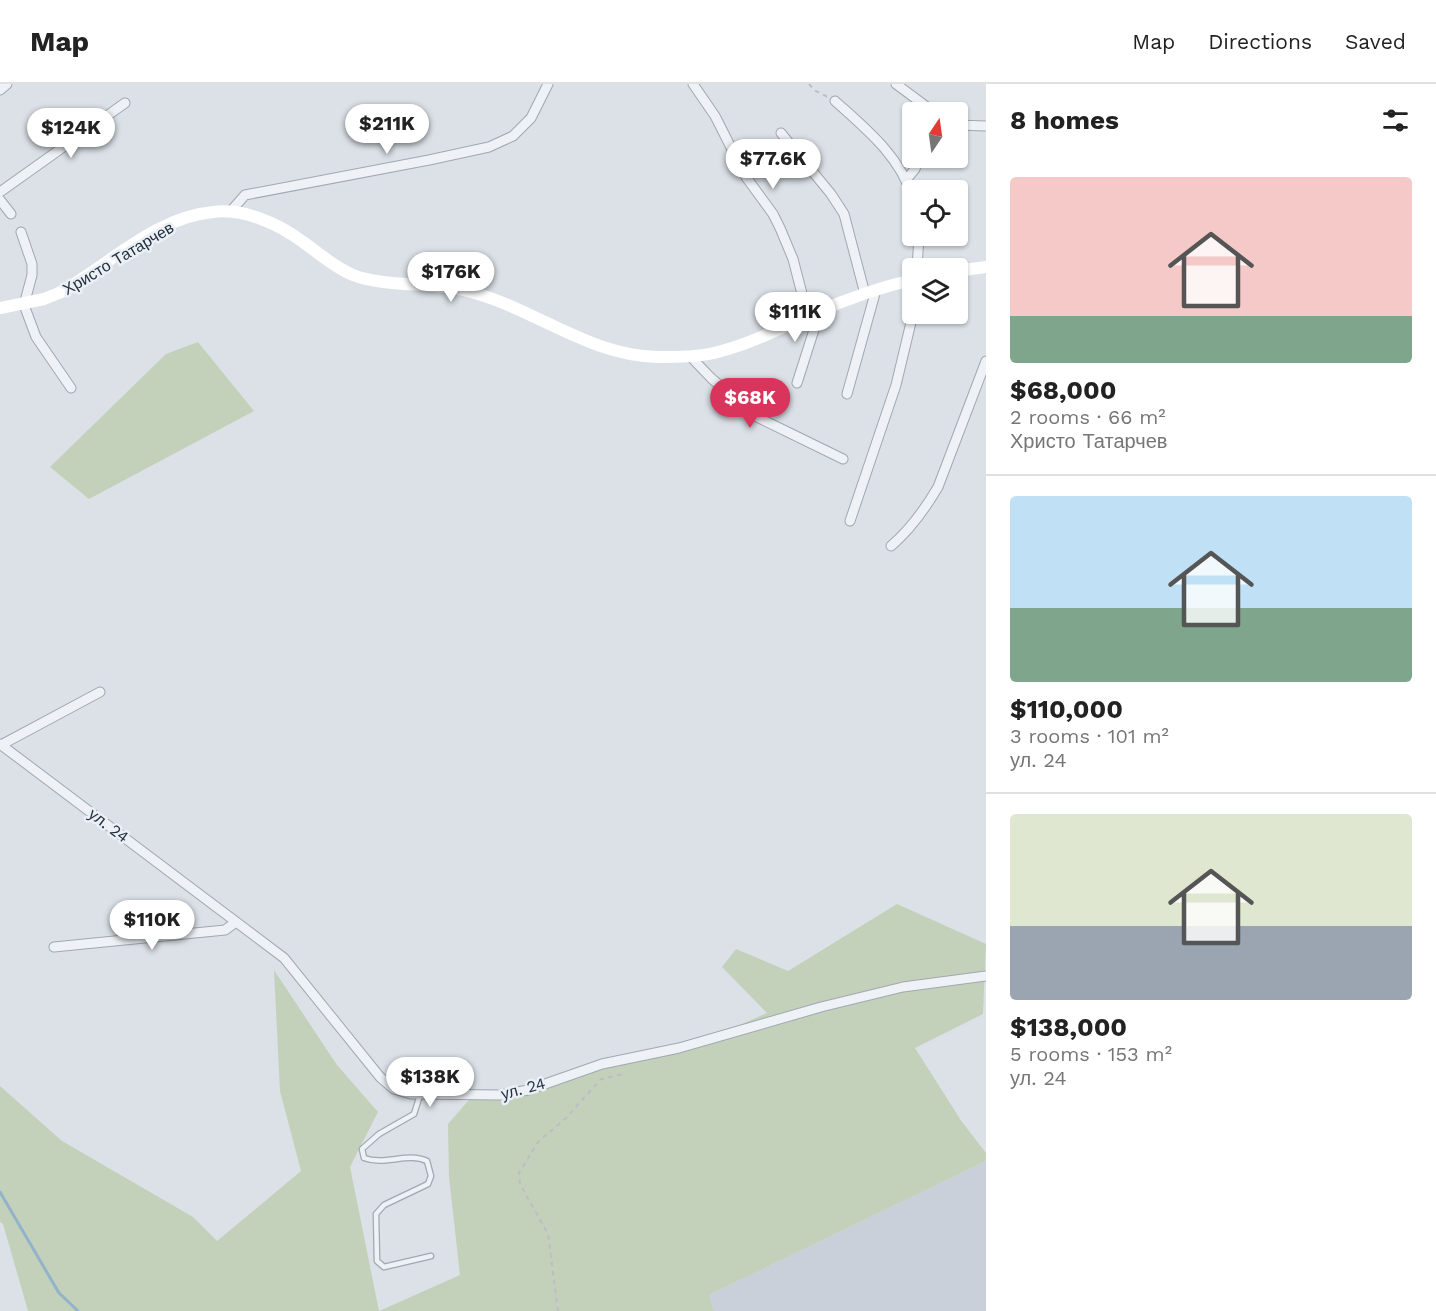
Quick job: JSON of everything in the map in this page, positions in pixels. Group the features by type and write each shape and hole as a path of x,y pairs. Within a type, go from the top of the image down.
{"main road":[{"name":"Христо Татарчев","path":"0,308 24,304 59,293 147,236 178,221 212,212 230,212 254,217 281,228 324,259 355,276 467,291 612,350 657,357 716,353 871,292 902,283"},
{"path":"968,269 986,267"}],"street":[{"path":"0,90 7,84"},
{"path":"230,212 245,195 489,147 513,136 531,118 548,84"},
{"path":"693,84 715,116 746,177 776,221 794,259 814,314 797,383"},
{"path":"896,84 920,102"},
{"path":"836,101 877,140 906,180 915,168"},
{"path":"0,192 125,103"},
{"path":"968,125 986,126"},
{"path":"781,133 831,194 844,214 871,292 847,394"},
{"path":"0,200 11,214"},
{"path":"21,232 32,264 32,275 24,304 36,337 71,388"},
{"path":"850,521 896,385 911,324"},
{"path":"690,356 711,378 755,416 843,459"},
{"path":"891,546 906,534 938,487 986,361"},
{"path":"0,745 100,692"},
{"name":"ул. 24","path":"0,745 284,958 380,1077 394,1089 420,1094 501,1095 528,1090 602,1064 678,1048 903,987 986,976"},
{"path":"54,948 225,930 236,922"}],"lane":[{"path":"420,1094 414,1114 379,1134 362,1149 364,1158 373,1161 418,1157 427,1161 431,1176 428,1184 384,1205 376,1214 376,1261 384,1267 431,1256"}],"path":[{"path":"809,84 814,90 836,101"},
{"path":"558,1311 548,1234 520,1184 519,1173 538,1142 565,1119 601,1079 624,1074"}],"shaded area":[{"path":"986,1161 986,1311 714,1311 709,1295"}],"green space":[{"path":"198,342 254,411 89,499 50,467 166,354"},
{"path":"897,904 986,944 983,1014 915,1048 962,1122 986,1153 986,1161 709,1295 714,1311 379,1311 460,1275 449,1177 448,1124 475,1093 511,1094 601,1063 706,1040 767,1013 722,967 736,949 788,971"},
{"path":"274,970 337,1065 378,1112 350,1167 379,1311 28,1311 3,1224 0,1222 0,1086 62,1141 193,1217 217,1241 301,1171 280,1091"}],"waterway":[{"path":"0,1192 59,1293 78,1311"}]}
